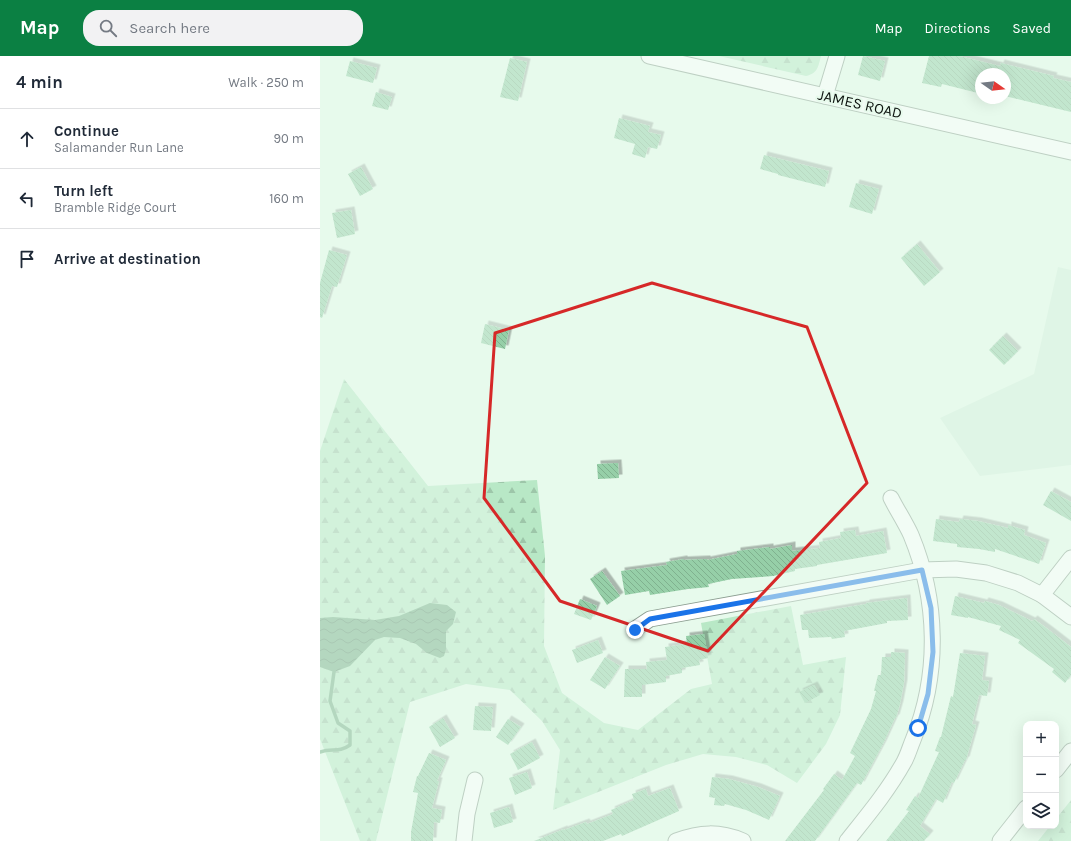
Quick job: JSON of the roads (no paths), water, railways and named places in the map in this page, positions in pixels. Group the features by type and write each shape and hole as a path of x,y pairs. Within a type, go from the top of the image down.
{"street":[{"name":"JAMES ROAD","path":"649,56 1071,152"},
{"path":"825,96 837,56"},
{"path":"847,841 886,792 904,761 918,728 928,694 933,652 931,608 922,570 911,535 890,498"},
{"path":"1042,594 1071,558"},
{"path":"635,630 650,619 922,570 956,569 986,573 1042,594 1071,616"},
{"path":"1059,766 1071,751"},
{"path":"464,841 467,814 475,780"},
{"path":"1000,841 1023,812"},
{"path":"676,841 690,836 716,833 743,841"}],"water":[{"path":"430,603 447,605 456,612 453,624 446,631 446,649 444,656 440,658 427,653 416,644 400,638 384,637 375,640 350,666 334,672 320,667 320,618 333,617 375,620 399,616"}],"waterway":[{"path":"320,752 339,750 350,745 350,731 338,723 330,701 334,672"}]}
